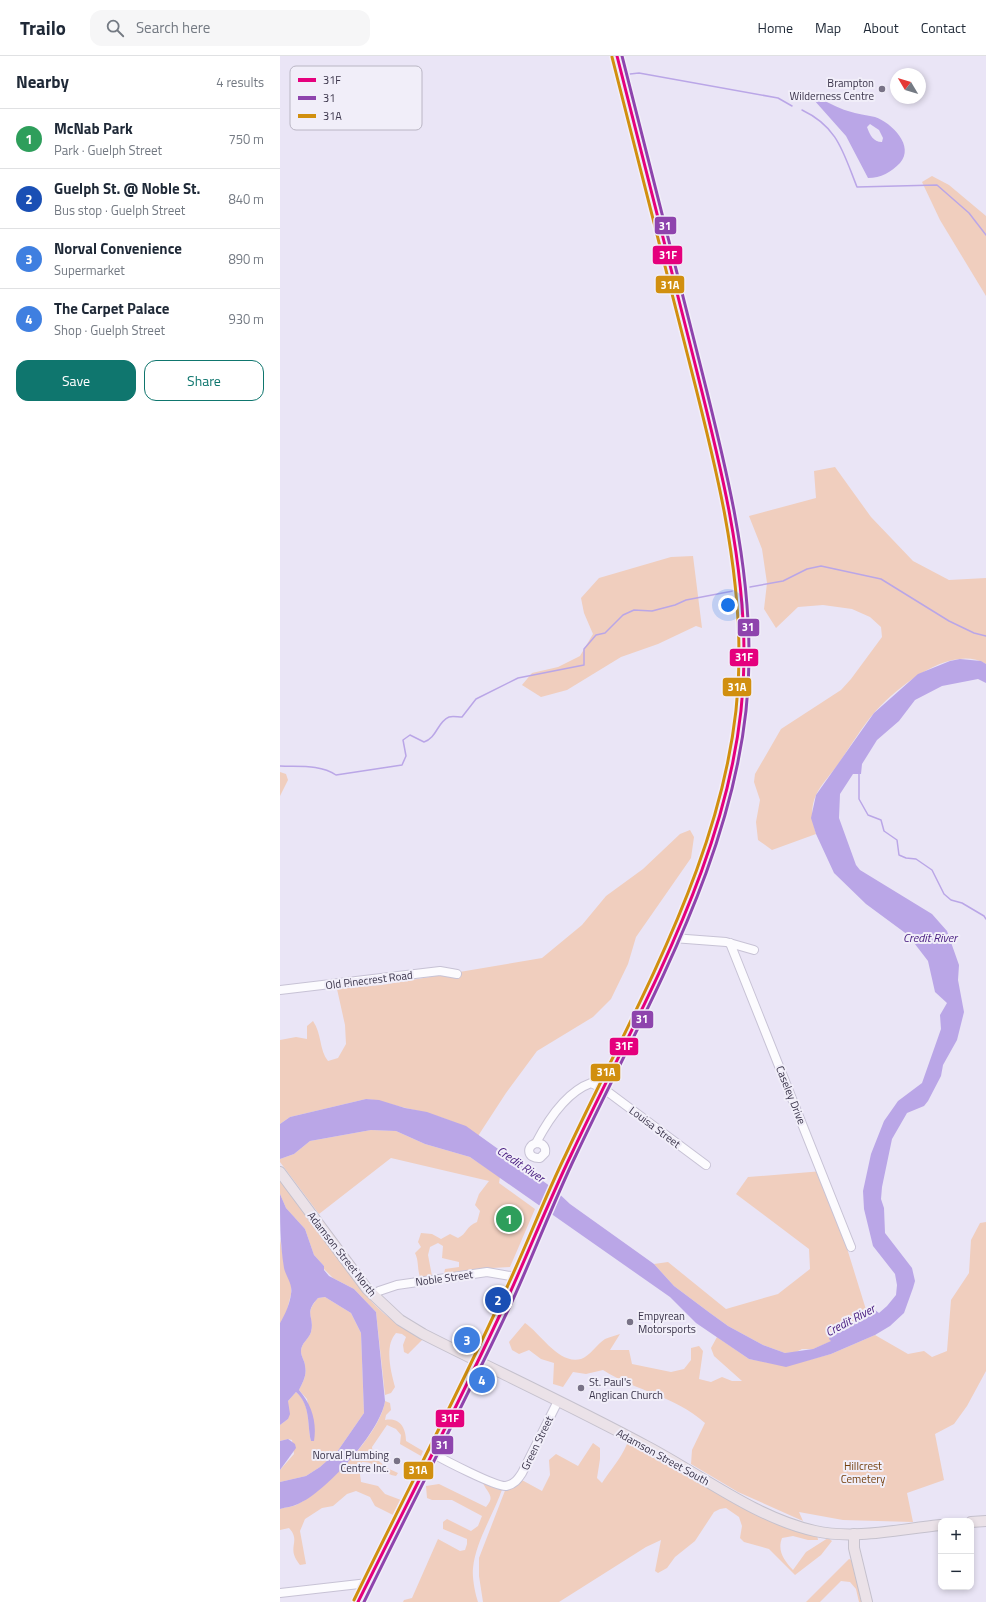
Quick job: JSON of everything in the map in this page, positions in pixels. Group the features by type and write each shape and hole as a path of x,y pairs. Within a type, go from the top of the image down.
{"main road":[{"path":"358,1602 477,1361 558,1183 604,1089 673,938 702,866 718,821 727,788 740,716 744,679 744,621 739,564 724,481 618,56"},
{"name":"Adamson Street North","path":"282,1175 323,1232 373,1295 400,1320 477,1361"},
{"name":"Adamson Street South","path":"477,1361 648,1447 771,1516 813,1531 854,1534 938,1525"},
{"path":"974,1522 986,1521"},
{"path":"854,1534 854,1548 867,1602"}],"street":[{"path":"673,938 730,943 754,950"},
{"name":"Caseley Drive","path":"730,943 851,1247"},
{"name":"Old Pinecrest Road","path":"280,990 440,971 457,974"},
{"path":"536,1142 555,1112 581,1086 591,1083 604,1089"},
{"name":"Louisa Street","path":"604,1089 706,1165"},
{"name":"Noble Street","path":"373,1295 379,1291 397,1285 487,1272 516,1277"},
{"name":"Green Street","path":"432,1454 504,1486 515,1483 522,1473 558,1401"},
{"path":"280,1593 368,1583"}],"green space":[{"path":"932,176 949,185 986,216 986,296 940,220 922,182"},
{"path":"835,467 871,517 913,561 949,580 986,578 986,664 972,659 957,659 925,671 896,692 869,719 818,791 812,810 816,834 772,850 758,840 756,822 760,800 754,782 755,774 781,729 841,690 882,637 881,627 870,617 852,609 823,605 798,607 776,628 764,609 767,583 762,549 749,516 816,498 814,471"},
{"path":"693,556 702,628 696,626 658,644 621,657 567,690 541,697 522,685 532,673 558,667 580,656 593,634 584,613 581,598 599,578 671,557"},
{"path":"280,772 286,774 288,780 280,796"},
{"path":"690,830 694,837 691,858 636,937 628,964 611,999 593,1017 537,1051 506,1093 478,1136 470,1130 444,1118 381,1101 366,1099 290,1117 280,1124 280,1040 296,1037 307,1039 307,1026 313,1021 318,1031 325,1057 328,1061 338,1058 346,1044 345,1025 337,989 382,985 542,958 582,925 606,896 643,869 680,834"},
{"path":"371,1130 396,1131 425,1144 470,1157 500,1177 499,1183 535,1209 510,1267 474,1269 444,1274 445,1269 459,1267 459,1262 442,1258 443,1246 438,1243 430,1247 428,1255 432,1276 423,1278 420,1277 419,1274 415,1253 421,1247 418,1242 421,1233 432,1234 441,1239 450,1234 458,1238 461,1236 477,1222 480,1211 475,1205 479,1194 489,1181 391,1158 319,1214 280,1162 280,1159 294,1154 310,1141"},
{"path":"823,1171 868,1316 848,1328 830,1336 832,1341 813,1349 802,1349 796,1352 785,1353 763,1345 728,1326 710,1313 674,1286 654,1264 668,1262 726,1309 778,1294 810,1269 809,1249 736,1194 748,1177"},
{"path":"280,1179 372,1302 396,1323 423,1339 408,1354 404,1352 403,1345 406,1337 402,1334 396,1333 392,1338 389,1352 395,1387 391,1393 385,1395 376,1312 354,1289 333,1278 324,1269 324,1266 314,1255 305,1229 286,1208 280,1194"},
{"name":"Hillcrest Cemetery","path":"986,1222 986,1371 967,1406 954,1424 935,1434 944,1480 907,1493 913,1522 843,1520 799,1512 803,1521 738,1492 691,1464 692,1450 705,1423 680,1406 629,1384 603,1370 586,1374 573,1372 563,1387 553,1384 554,1363 541,1359 529,1350 519,1354 512,1350 509,1342 525,1323 558,1353 573,1360 581,1359 605,1339 620,1334 610,1350 629,1350 632,1364 671,1372 684,1369 691,1360 691,1348 699,1346 703,1351 699,1379 711,1382 722,1377 732,1381 742,1381 714,1356 711,1348 717,1337 749,1359 786,1366 831,1354 875,1335 908,1354 924,1351 932,1357 947,1351 951,1300 969,1273 971,1240 980,1223"},
{"path":"280,1239 285,1269 291,1281 291,1294 286,1314 280,1323"},
{"path":"325,1297 351,1313 361,1333 364,1413 337,1452 320,1467 306,1476 280,1482 280,1470 294,1454 292,1440 288,1439 280,1441 280,1425 288,1419 288,1401 296,1392 304,1402 308,1415 311,1441 314,1441 307,1399 299,1390 305,1372 305,1364 301,1348 311,1332 311,1308 318,1298"},
{"path":"385,1401 390,1403 391,1410 386,1415 385,1420 395,1420 401,1424 405,1432 406,1441 423,1451 421,1456 400,1444 401,1435 396,1429 387,1425 372,1447 373,1456 387,1468 398,1473 396,1476 391,1475 371,1463 362,1462 359,1467 361,1482 378,1486 385,1494 401,1500 393,1515 375,1506 370,1497 356,1491 347,1494 333,1506 322,1508 305,1519 300,1531 306,1564 300,1565 294,1554 293,1533 289,1528 280,1530 280,1509 296,1505 310,1497 337,1474 374,1429"},
{"path":"593,1443 600,1448 597,1478 602,1483 627,1444 639,1448 817,1535 818,1540 808,1540 793,1536 782,1538 780,1547 782,1555 793,1570 806,1552 828,1538 832,1541 821,1555 795,1575 769,1549 744,1542 740,1538 742,1526 739,1517 726,1508 720,1509 714,1512 695,1541 675,1557 667,1568 658,1573 655,1571 661,1540 646,1547 559,1602 483,1602 479,1576 479,1558 506,1488 520,1479 542,1491 550,1475 549,1460 556,1454 578,1466"},
{"path":"482,1480 503,1487 481,1537 475,1558 473,1576 478,1602 403,1602 404,1600 412,1598 438,1539 460,1551 465,1550 467,1539 443,1529 443,1522 447,1519 471,1531 478,1526 482,1516 452,1500 432,1500 427,1498 426,1486 439,1484 486,1507 489,1503 490,1496"},
{"path":"849,1559 852,1560 862,1602 859,1602 856,1589 850,1582 841,1581 820,1602 806,1602"}],"water":[{"path":"815,96 844,110 875,117 888,124 900,136 905,149 904,156 900,163 886,174 868,178 846,136 814,100","holes":["870,124 879,130 883,138 882,142 876,141 867,127"]},
{"name":"Credit River","path":"960,659 981,661 986,664 986,683 978,679 942,686 915,700 899,721 877,740 862,764 861,774 853,774 840,794 839,818 856,865 860,870 932,914 947,931 959,965 958,980 964,1012 957,1040 943,1065 941,1076 928,1101 924,1106 907,1113 892,1139 881,1199 884,1208 885,1233 912,1268 915,1281 904,1313 890,1326 875,1335 831,1354 786,1367 749,1359 696,1323 670,1297 470,1157 425,1144 396,1131 371,1130 310,1141 294,1154 280,1159 280,1124 290,1117 366,1099 379,1100 405,1108 427,1112 466,1126 554,1189 570,1204 654,1264 674,1286 710,1313 728,1326 763,1345 785,1353 813,1349 831,1341 829,1339 830,1336 848,1328 875,1310 879,1313 896,1295 897,1285 895,1274 873,1246 864,1209 863,1191 871,1154 884,1121 898,1101 922,1083 941,1029 940,1015 947,1003 935,992 928,961 908,935 866,904 834,873 816,834 811,818 816,795 874,713 918,674 950,661"},
{"path":"280,1194 286,1208 305,1229 314,1255 324,1266 324,1270 329,1276 354,1289 376,1312 385,1401 381,1414 374,1428 350,1460 309,1498 296,1505 280,1509 280,1482 306,1476 320,1467 337,1452 364,1413 361,1333 351,1313 325,1297 318,1298 310,1312 312,1322 311,1332 301,1348 301,1353 305,1364 305,1372 299,1390 310,1408 314,1420 314,1441 311,1441 308,1415 304,1403 296,1392 288,1401 290,1414 288,1419 280,1425 280,1323 288,1305 291,1290 284,1268 280,1231"},
{"path":"288,1439 295,1444 296,1448 280,1470 280,1441"}],"waterway":[{"path":"630,74 639,73 778,98 792,106"},
{"path":"802,110 824,124 832,133 843,152 857,187 937,185 969,213 986,235"},
{"path":"750,587 783,581 807,569 821,566 881,579 949,621 974,633 986,636"},
{"path":"280,766 301,766 323,769 336,775 402,765 406,756 403,740 410,735 424,742 428,740 432,737 445,719 449,717 462,717 476,699 518,678 584,665 584,649 596,635 605,633 623,615 634,610 652,611 675,605 686,600 733,591"},
{"path":"859,772 859,799 868,815 881,820 884,831 897,840 899,855 906,858 916,859 932,870 944,894 951,900 962,903 984,916 986,919"}],"transit line":[{"name":"31F","path":"358,1602 487,1343 562,1174 657,977 684,916 708,853 727,790 739,725 744,660 743,620 740,580 727,501 710,422 617,56"},
{"name":"31","path":"364,1602 510,1306 567,1174 663,977 690,915 713,853 732,790 744,725 749,660 748,620 745,580 732,501 715,422 622,56"},
{"name":"31A","path":"354,1600 482,1341 557,1173 652,976 679,915 703,853 722,789 734,725 739,660 738,620 735,580 722,501 705,423 612,57"}],"place":[{"name":"Brampton Wilderness Centre","path":"882,89"},
{"name":"McNab Park","path":"509,1219"},
{"name":"Guelph St. @ Noble St.","path":"498,1300"},
{"name":"Empyrean Motorsports","path":"630,1322"},
{"name":"Norval Convenience","path":"467,1340"},
{"name":"The Carpet Palace","path":"482,1380"},
{"name":"St. Paul's Anglican Church","path":"581,1388"},
{"name":"Norval Plumbing Centre Inc.","path":"397,1461"}]}
